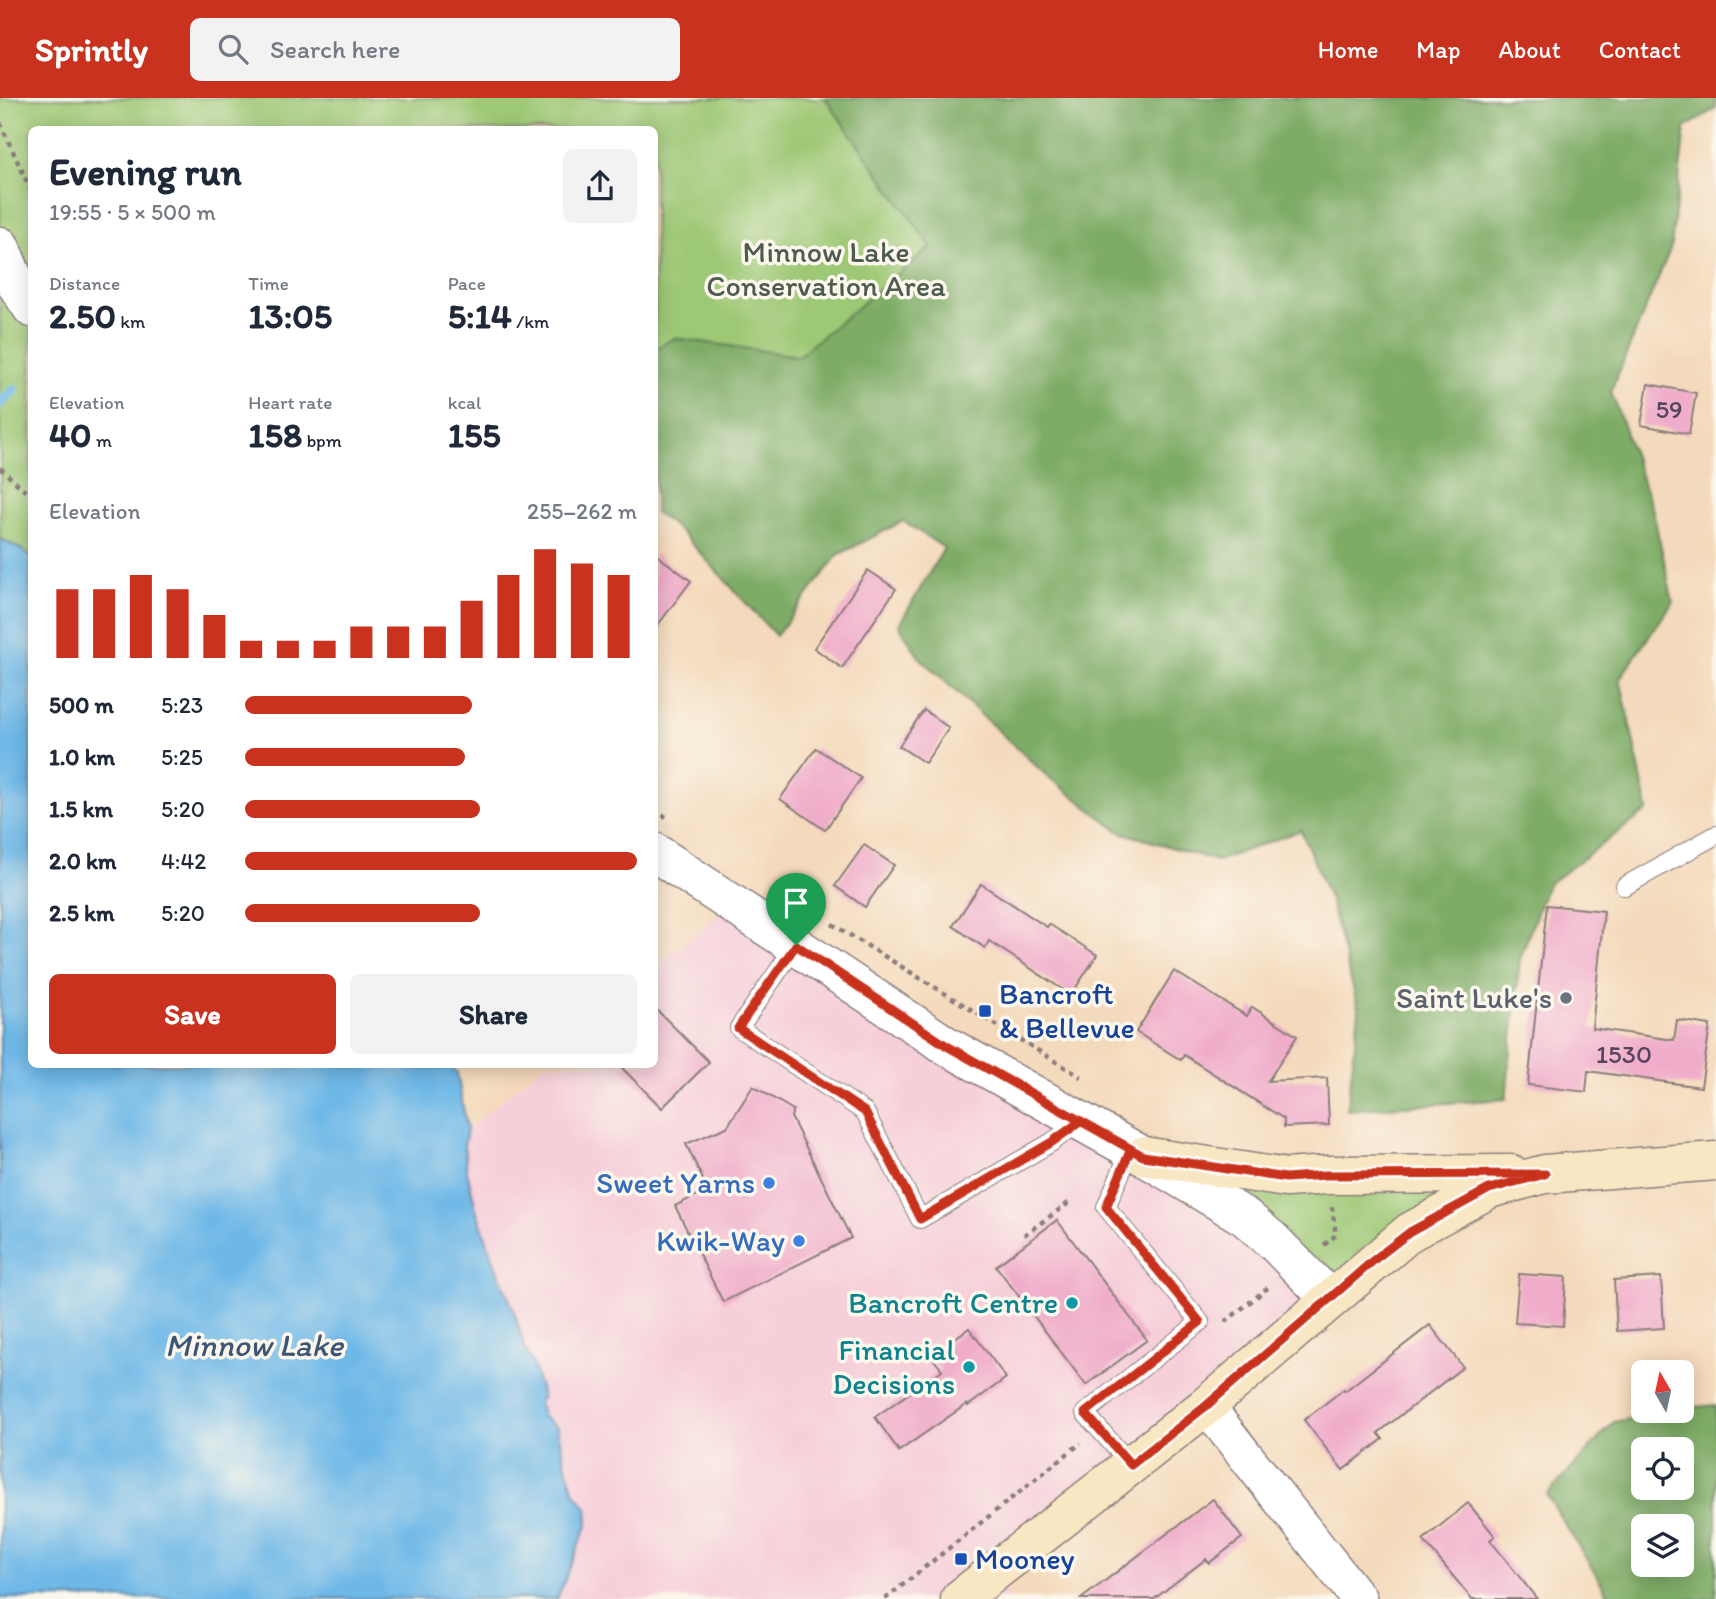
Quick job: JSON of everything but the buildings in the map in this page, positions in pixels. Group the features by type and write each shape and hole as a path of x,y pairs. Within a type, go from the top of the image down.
{"main road":[{"path":"1137,1153 1286,1178 1326,1175 1545,1174 1716,1161"},
{"path":"960,1599 1206,1406 1410,1232 1489,1189 1545,1174"}],"street":[{"path":"0,246 16,284 28,302"},
{"path":"660,835 796,945 947,1046 1245,1217 1273,1241 1330,1299"},
{"path":"1206,1406 1360,1599"}],"lane":[{"path":"1625,886 1716,835"},
{"path":"796,945 738,1028 865,1112 920,1219 1052,1142 1081,1121"},
{"path":"1131,1465 1085,1413 1200,1322 1106,1207 1137,1153"}],"path":[{"path":"0,123 28,183"},
{"path":"0,468 28,493"},
{"path":"828,922 1087,1081"},
{"path":"1024,1235 1070,1202"}],"shaded area":[{"path":"734,901 1330,1296 990,1573 1011,1599 557,1599 588,1523 587,1509 575,1493 557,1427 543,1417 534,1363 525,1349 514,1311 476,1209 464,1145 467,1130 539,1068 658,1068 658,966"}],"green space":[{"name":"Minnow Lake Conservation Area","path":"0,98 1603,98 658,472 658,126 28,126 28,555 0,539"},
{"path":"825,98 1716,98 1716,108 1685,128 1671,247 1611,391 1653,511 1673,602 1620,678 1648,810 1547,885 1520,959 1506,1099 1347,1110 1359,1011 1330,900 1301,830 1217,861 1120,832 1046,775 919,657 899,625 944,548 903,521 838,555 776,636 681,532 658,514 658,347 674,338 798,356 931,247"},
{"path":"1143,1153 1543,1171 1330,1296"},
{"path":"1716,1405 1716,1599 1611,1599 1547,1495 1614,1422 1631,1419 1631,1423 1694,1423 1694,1407"}],"water":[{"name":"Minnow Lake","path":"0,539 28,555 28,1068 453,1068 457,1073 467,1130 464,1145 476,1209 514,1311 525,1349 533,1363 542,1396 539,1404 543,1417 557,1427 575,1493 587,1508 588,1523 557,1599 0,1598"}],"waterway":[{"path":"0,404 14,390"}],"place":[{"name":"Saint Luke's","path":"1566,998"},
{"name":"Bancroft & Bellevue","path":"985,1011"},
{"name":"Sweet Yarns","path":"769,1183"},
{"name":"Kwik-Way","path":"799,1241"},
{"name":"Bancroft Centre","path":"1072,1303"},
{"name":"Financial Decisions","path":"969,1367"},
{"name":"Mooney","path":"961,1559"}],"route":[{"path":"796,945 738,1028 865,1112 920,1219 1052,1142 1081,1121 1131,1149 1106,1207 1200,1322 1085,1413 1131,1465 1206,1406 1375,1259 1410,1232 1489,1189 1545,1174 1326,1175 1286,1178 1143,1156 947,1046 796,945"}]}
